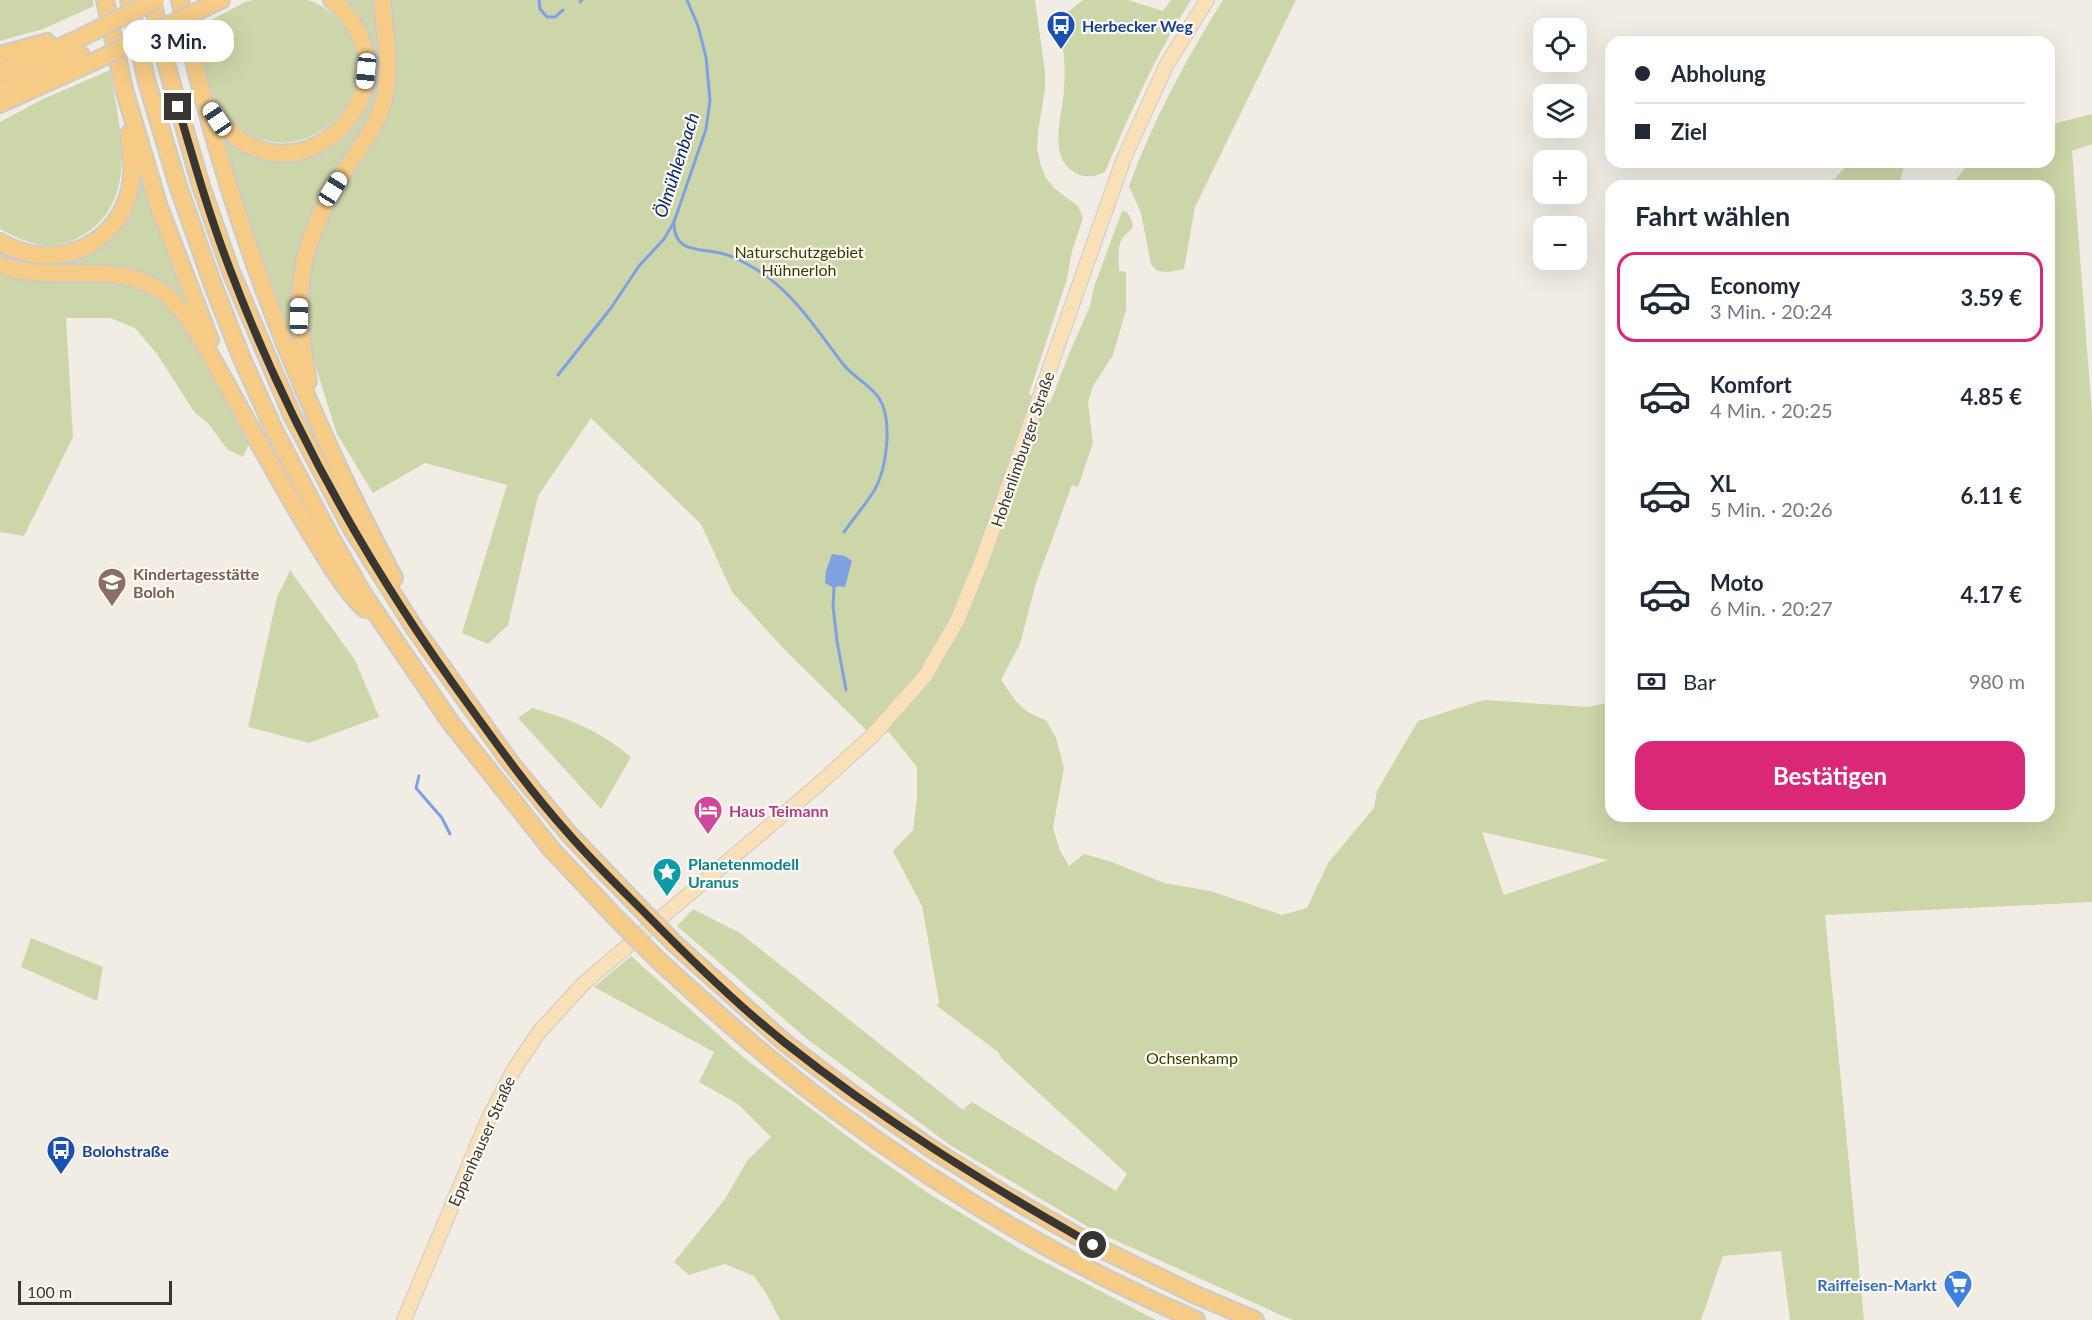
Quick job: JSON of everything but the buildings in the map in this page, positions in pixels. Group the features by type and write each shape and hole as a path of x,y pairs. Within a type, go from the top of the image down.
{"highway":[{"path":"105,0 124,89 159,207 189,291 234,397"},
{"path":"0,109 47,84 130,0"},
{"path":"130,0 147,80 178,186 242,359 275,432 365,597 451,723 552,850 658,960 714,1011 834,1110 919,1169 991,1214 1084,1267 1196,1320"},
{"path":"0,92 84,45 154,0 166,67 201,186 231,272 292,415 352,529 415,629 510,762 568,833 675,945 784,1041 855,1095 932,1149 1007,1196 1093,1245 1196,1295 1255,1320"},
{"path":"180,0 202,96 226,179 266,296 350,489 400,588 415,629"},
{"path":"202,96 228,131 260,150 291,153 310,149 328,140 344,127 355,111 363,92 366,71 364,49 356,27 343,9 332,0"},
{"path":"313,408 300,339 299,289 304,257 321,210 367,135 380,112 385,97 388,66 382,0"},
{"path":"0,74 207,2"},
{"path":"0,55 47,42 84,45"},
{"path":"0,62 47,42"},
{"path":"0,104 47,84"},
{"path":"0,242 25,254 63,255 82,249 112,227 123,210 130,189 132,163 124,89"},
{"path":"0,265 32,273 119,276 139,280 156,288 171,299 184,314 234,397 300,516 348,592 392,637"}],"main road":[{"name":"Hohenlimburger Straße","path":"751,840 818,785 872,736 925,676 957,621 1009,488 1124,158 1167,64 1207,0"},
{"name":"Eppenhauser Straße","path":"404,1320 487,1122 511,1075 539,1032 584,983 751,840"}],"green space":[{"path":"0,0 93,0 94,6 43,29 0,41"},
{"path":"253,0 307,0 316,3 341,23 355,49 357,76 348,101 332,122 309,137 282,143 254,137 227,117 220,109 210,87 194,29"},
{"path":"340,0 376,0 382,78 371,116 322,193 302,240 297,258 292,297 296,348 258,245 221,132 246,150 274,158 289,159 304,156 322,148 343,135 359,118 369,100 373,80 373,59 367,39 356,19"},
{"path":"392,0 1035,0 1045,72 1037,149 1046,178 1055,189 1078,206 1083,218 1072,251 1067,279 1029,394 1050,403 1090,306 1094,287 1122,211 1127,212 1133,227 1123,237 1119,252 1119,271 1126,272 1126,310 1113,355 1093,386 1088,402 1093,443 1078,487 1072,485 1036,583 1020,644 1001,680 1019,705 1046,720 1056,738 1064,768 1053,828 1060,851 1069,866 1084,854 1109,861 1164,883 1210,891 1282,915 1307,908 1328,863 1374,808 1377,791 1418,721 1484,700 1589,707 1605,703 1605,822 2055,822 2055,180 1956,180 1965,168 2055,168 2055,123 2092,114 2092,144 2072,151 2092,414 2092,902 1825,915 1864,1320 1790,1320 1781,1251 1723,1256 1701,1320 1293,1320 1095,1231 950,1145 807,1039 677,926 693,909 740,933 963,1110 972,1102 1116,1191 1127,1174 1003,1060 998,1052 937,1006 939,1002 922,906 893,851 913,830 917,798 917,767 889,732 872,736 784,649 732,592 701,524 591,418 538,496 508,625 488,644 462,633 507,485 425,463 373,493 337,434 313,358 309,336 309,296 311,267 395,54","holes":["1482,832 1608,860 1504,895"]},
{"path":"1083,0 1128,0 1163,11 1171,0 1191,0 1155,63 1105,172 1090,176 1082,176 1066,165 1061,156 1058,134 1065,72 1058,20"},
{"path":"1223,0 1296,0 1195,207 1184,269 1168,272 1157,271 1151,264 1141,213 1129,186 1171,90"},
{"path":"110,70 118,117 122,165 118,188 110,208 96,226 65,244 36,244 0,229 0,122 41,100"},
{"path":"139,166 167,254 189,312 173,294 0,257 0,249 26,260 48,263 71,259 97,249"},
{"path":"1844,168 1904,168 1900,180 1834,180"},
{"path":"0,272 128,286 150,295 165,305 179,319 195,342 249,444 243,457 227,449 208,423 195,413 157,354 135,328 110,318 66,318 73,437 24,536 0,532"},
{"path":"289,569 355,660 379,717 309,743 248,727 277,597"},
{"path":"532,708 584,727 631,757 601,809 518,718"},
{"path":"31,938 103,967 97,1001 21,967"},
{"path":"631,956 743,1057 859,1145 931,1195 1025,1252 1156,1320 780,1320 754,1276 725,1264 689,1275 674,1262 725,1199 747,1161 771,1137 738,1104 699,1082 714,1052 594,987"}],"water":[{"path":"832,554 845,556 852,561 845,587 834,588 825,583 826,571"}],"waterway":[{"name":"Ölmühlenbach","path":"539,0 540,9 547,17 555,17 563,10"},
{"name":"Ölmühlenbach","path":"558,375 611,308 639,266 664,239 674,222 706,129 710,100 706,57 698,26 687,0"},
{"path":"674,222 675,232 683,244 733,257 761,272 775,283 811,321 847,369 879,398 886,419 887,431 885,458 879,482 844,532"},
{"path":"834,588 833,606 837,641 846,690"},
{"name":"Ölmühlenbach","path":"419,776 416,788 442,818 450,834"}],"place":[{"name":"Herbecker Weg","path":"1061,50"},
{"name":"Kindertagesstätte Boloh","path":"112,608"},
{"name":"Haus Teimann","path":"708,836"},
{"name":"Planetenmodell Uranus","path":"667,898"},
{"name":"Bolohstraße","path":"61,1176"},
{"name":"Raiffeisen-Markt","path":"1958,1310"}],"route":[{"path":"178,107 201,186 231,272 292,415 352,529 402,609 442,669 510,762 568,833 675,945 784,1041 932,1149 1007,1196 1093,1245"}],"park label":[{"name":"Naturschutzgebiet Hühnerloh","path":"799,260"},
{"name":"Ochsenkamp","path":"1192,1057"}]}
